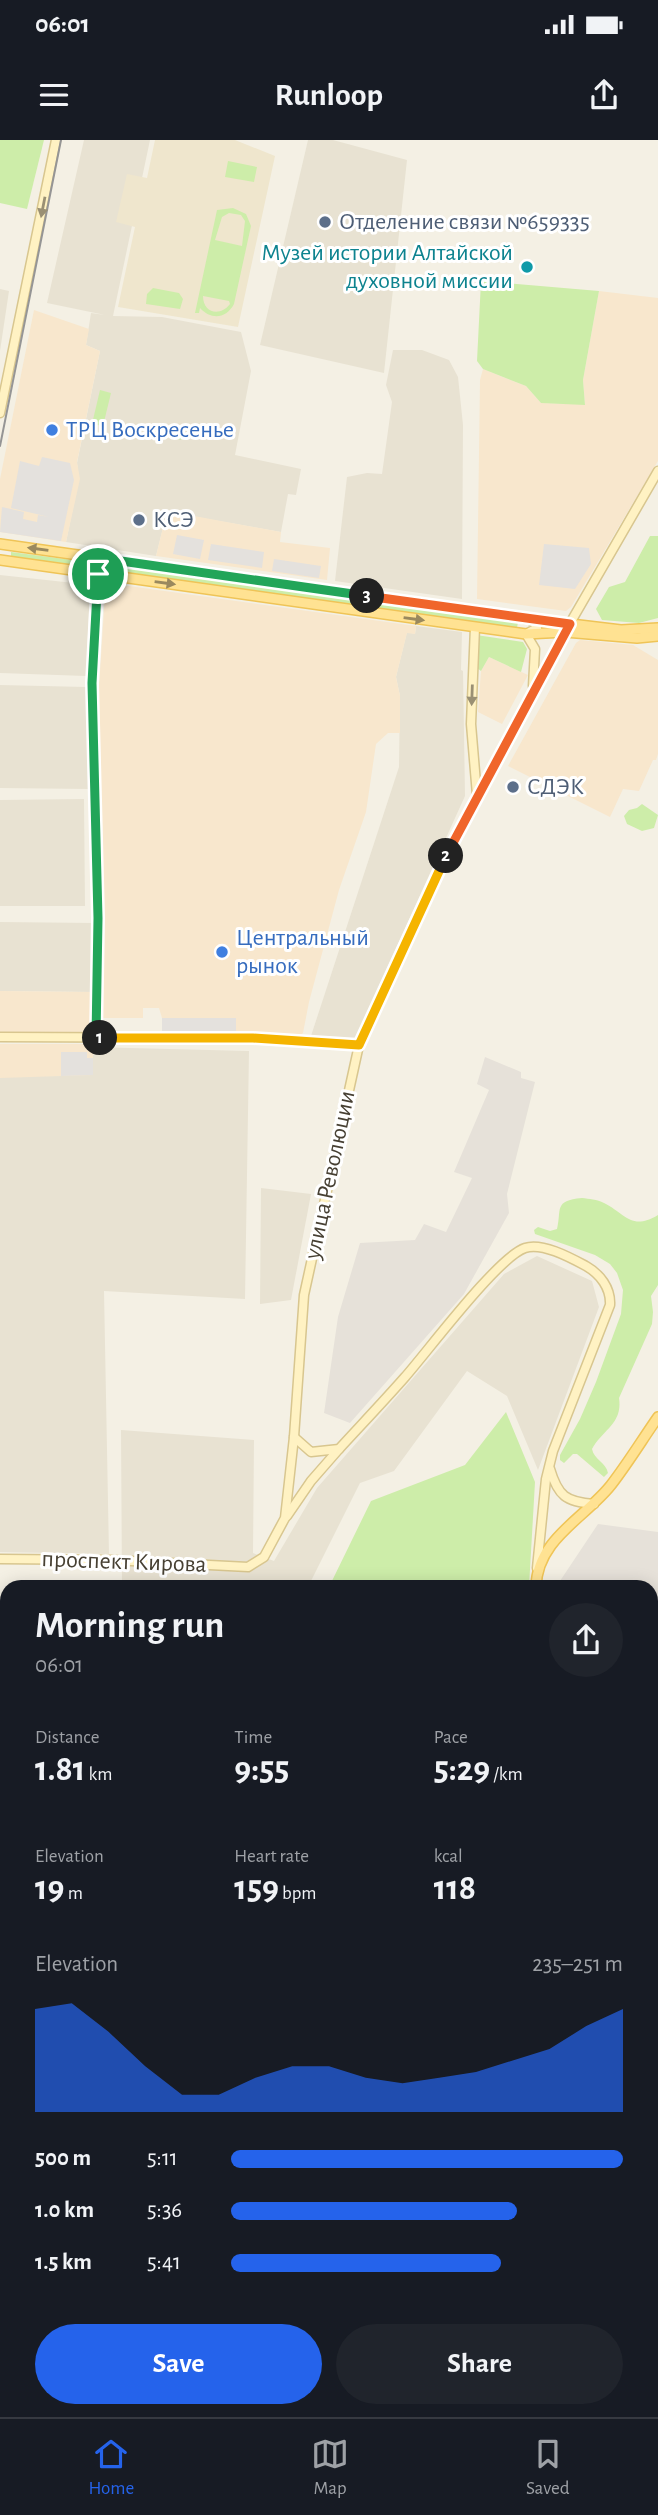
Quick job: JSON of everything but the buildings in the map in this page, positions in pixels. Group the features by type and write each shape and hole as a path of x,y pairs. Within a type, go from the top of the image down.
{"main road":[{"path":"0,413 56,140"},
{"name":"улица Революции","path":"248,1567 264,1557 285,1518 304,1295 359,1045 452,844 567,628 658,471"},
{"path":"0,544 529,619 620,638 658,636"},
{"path":"96,1038 98,918 92,683 100,558"},
{"path":"0,560 526,634 567,628 658,628"},
{"path":"526,634 537,628 529,619"},
{"path":"475,627 471,724 478,796"},
{"path":"526,634 536,649 532,692"},
{"path":"0,1037 253,1038 359,1045"},
{"path":"285,1518 311,1481 497,1270 515,1253 530,1247 546,1249 587,1266 602,1280 610,1297 607,1316 563,1424 549,1467 536,1580"},
{"path":"536,1576 558,1535 610,1486 658,1417"},
{"path":"294,1437 311,1452 339,1449"},
{"path":"549,1467 560,1493 578,1503 594,1503"},
{"name":"проспект Кирова","path":"0,1559 112,1560 248,1567"}],"shaded area":[{"path":"84,140 150,140 113,316 162,317 241,332 251,371 235,455 301,469 296,495 288,494 281,532 167,512 156,556 66,542 79,479 77,463 100,351 86,345 91,313 105,315 47,303"},
{"path":"155,140 235,140 275,156 238,327 118,307 135,227 116,222 127,174 147,178"},
{"path":"308,140 333,140 407,160 384,373 260,345"},
{"path":"0,289 9,291 0,351"},
{"path":"599,291 658,298 658,461 571,607 566,611 477,599 480,380 483,369 526,386 541,403 585,404 583,380"},
{"path":"34,310 89,329 86,345 100,351 77,462 80,479 66,542 0,532 0,479"},
{"path":"393,350 422,350 449,360 458,377 463,425 462,599 335,581 347,477 367,473 382,474 392,402 386,385"},
{"path":"42,457 70,463 74,480 61,541 0,532 2,507 24,512 23,519 37,522 38,515 49,517 11,508 20,461 39,466"},
{"path":"167,511 281,532 280,542 330,548 327,580 156,556"},
{"path":"177,535 204,540 200,559 173,554"},
{"path":"211,544 264,552 262,568 208,560"},
{"path":"544,544 589,548 591,564 575,589 539,585"},
{"path":"274,559 321,566 319,578 272,571"},
{"path":"0,575 83,584 90,592 86,676 0,673"},
{"path":"118,586 416,626 415,634 407,633 396,677 400,696 400,733 388,733 376,744 366,812 339,890 303,1033 299,1037 162,1035 159,1008 143,1008 143,1018 103,1018 99,687 105,594"},
{"path":"416,626 462,632 465,796 354,1041 310,1039 399,767 400,696 396,677 407,632 415,634"},
{"path":"580,640 633,645 658,660 658,754 639,791 623,789 610,817 508,766"},
{"path":"489,657 528,675 502,724 478,712 481,671"},
{"path":"0,685 86,687 89,789 0,788"},
{"path":"84,799 85,906 0,906 0,800"},
{"path":"0,922 95,923 94,992 0,991"},
{"path":"0,991 94,992 93,1031 90,1035 0,1033"},
{"path":"162,1018 236,1018 236,1034 162,1035"},
{"path":"0,1044 89,1044 93,1048 93,1075 0,1078"},
{"path":"90,1047 249,1051 245,1299 104,1291 109,1554 0,1552 0,1052"},
{"path":"61,1052 87,1052 87,1058 93,1058 93,1075 61,1076"},
{"path":"485,1057 521,1072 521,1078 535,1082 507,1194 509,1213 464,1294 350,1423 324,1413 338,1317 360,1243 415,1240 424,1224 446,1232 472,1178 454,1172 489,1090 477,1084"},
{"path":"261,1188 311,1194 291,1300 260,1304"},
{"path":"537,1256 592,1281 599,1307 538,1470 507,1396 467,1371 394,1471 360,1483 312,1580 122,1580 121,1430 254,1440 253,1553 274,1561 317,1488 504,1274"},
{"path":"598,1524 658,1532 658,1580 561,1580"}],"green space":[{"path":"0,140 44,140 27,209 0,203"},
{"path":"228,161 257,167 254,182 225,177"},
{"path":"233,208 246,214 251,226 234,304 227,313 213,316 200,308 199,313 195,313 217,210","holes":["229,213 241,215 245,221 242,246 215,240 222,217","203,296 229,301 230,304 222,311 213,311 206,306"]},
{"path":"481,281 599,291 583,380 585,405 541,403 526,386 483,369 477,361"},
{"path":"153,288 179,293 183,299 180,309 146,304 147,294"},
{"path":"100,390 111,393 103,426 92,424"},
{"path":"155,424 184,430 181,440 153,432"},
{"path":"650,536 658,536 658,618 639,623 602,620 596,609 609,587 625,582"},
{"path":"11,552 87,562 86,568 11,558"},
{"path":"107,565 518,622 517,628 106,572"},
{"path":"476,635 523,642 527,649 521,672 489,657 481,671 477,668"},
{"path":"642,804 658,815 654,828 642,831 627,824 624,816 629,810"},
{"path":"582,1198 601,1202 635,1221 649,1220 658,1215 658,1285 651,1296 652,1324 619,1398 615,1421 592,1449 607,1469 608,1473 604,1477 577,1454 573,1454 564,1463 560,1460 560,1455 596,1382 621,1314 623,1290 617,1273 610,1264 595,1255 535,1234 534,1230 538,1227 550,1231 557,1229 560,1207 567,1201"},
{"path":"506,1412 535,1482 529,1580 332,1580 371,1501 465,1465"}],"tram line":[{"path":"0,446 61,140"}],"place":[{"name":"Отделение связи №659335","path":"325,222"},
{"name":"Музей истории Алтайской духовной миссии","path":"527,267"},
{"name":"ТРЦ Воскресенье","path":"52,430"},
{"name":"КСЭ","path":"139,520"},
{"name":"СДЭК","path":"513,787"},
{"name":"Центральный рынок","path":"222,952"}],"route":[{"path":"100,558 570,624 452,844 359,1045 253,1038 96,1038 98,918 92,683 98,574 100,558"}]}
